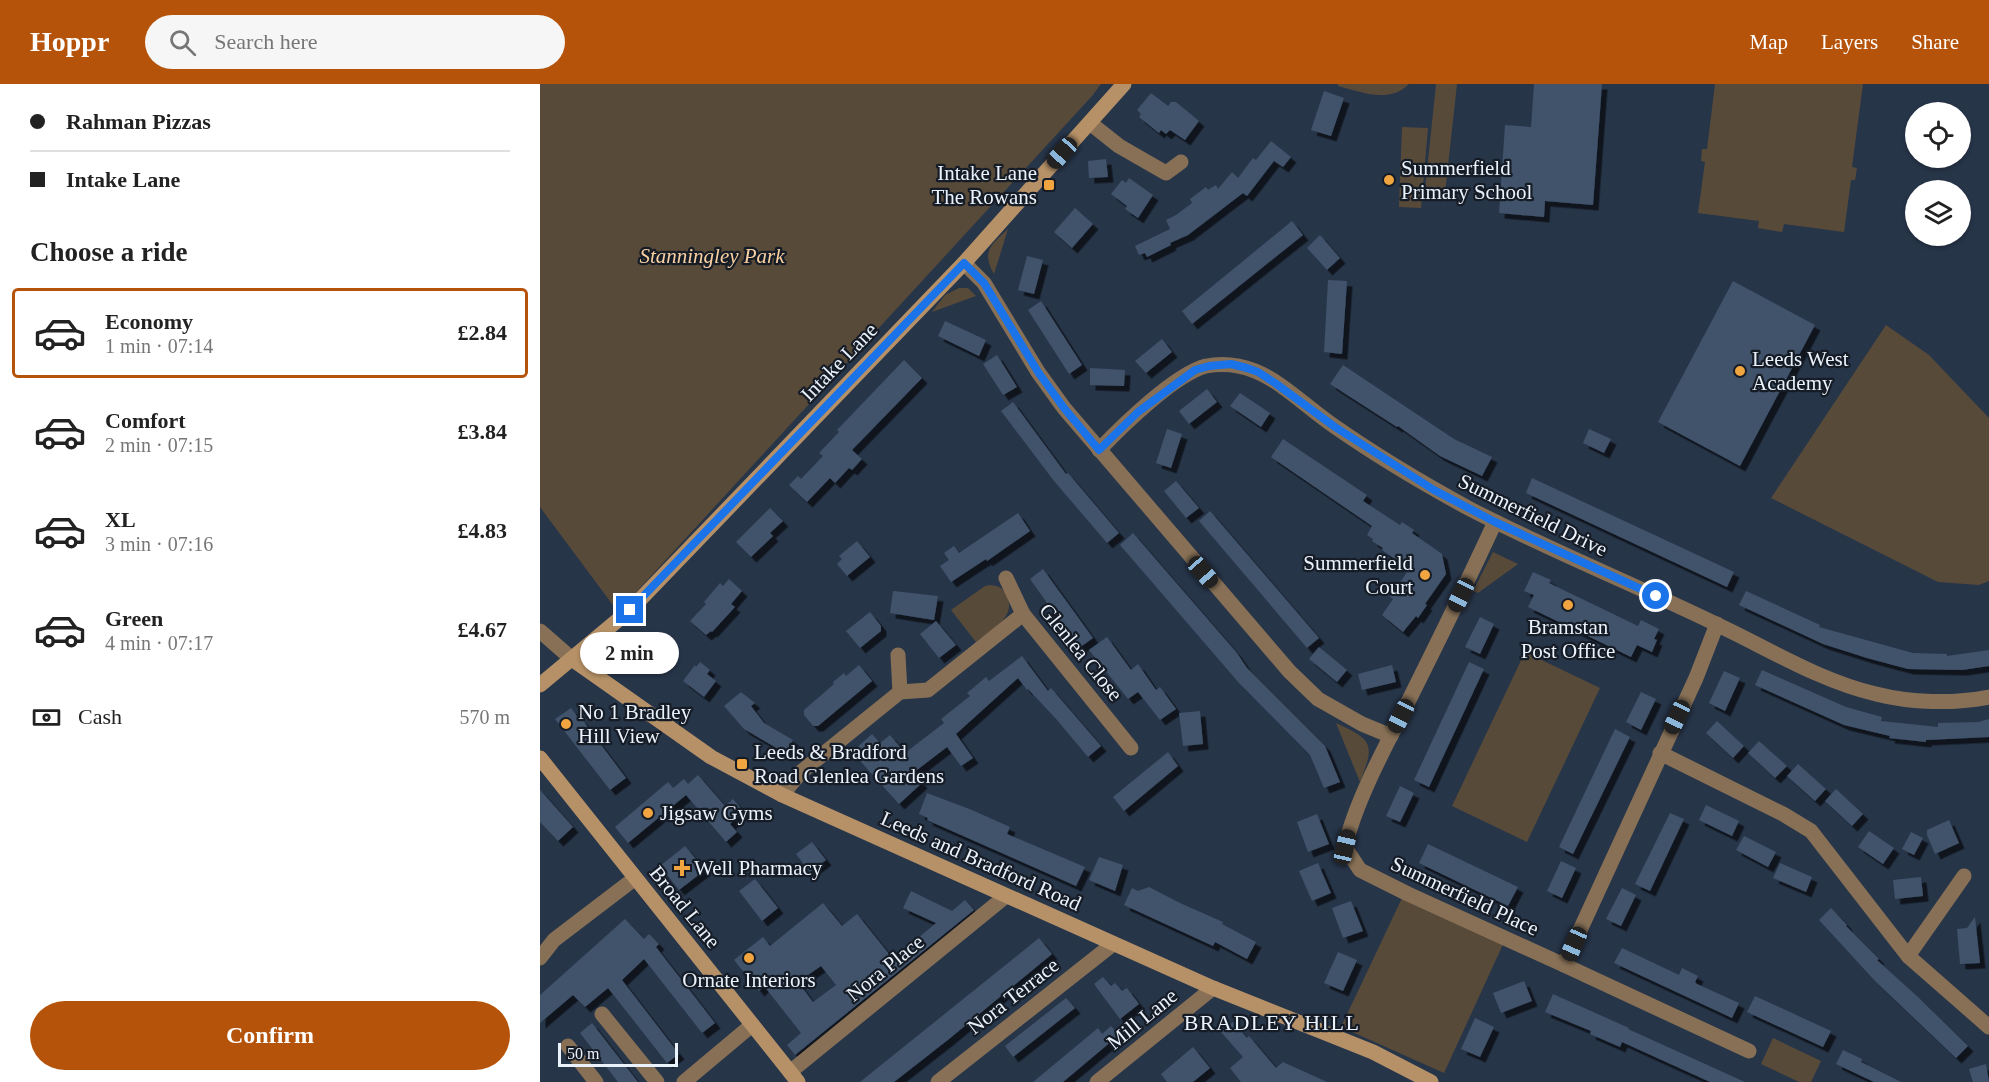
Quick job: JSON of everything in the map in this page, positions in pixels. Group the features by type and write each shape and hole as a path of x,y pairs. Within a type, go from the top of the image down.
{"street":[{"name":"Intake Lane","path":"540,685 630,610 964,263 1124,84"},
{"path":"1090,123 1119,146 1166,173 1181,162"},
{"path":"964,263 984,283 1038,372 1064,408 1289,671 1317,699 1362,724 1391,736"},
{"name":"Summerfield Drive","path":"1099,450 1138,412 1181,378 1195,370 1209,366 1231,364 1258,372 1335,427 1434,490 1495,522 1811,670 1849,686 1902,699 1945,701 1989,697"},
{"name":"Summerfield Place","path":"1495,522 1391,736 1350,827 1345,847 1360,870 1564,965"},
{"name":"Glenlea Close","path":"1006,578 1023,614 1131,748"},
{"path":"782,795 801,772 900,692 928,690 1023,614"},
{"path":"1717,624 1696,678 1564,965 1749,1051"},
{"name":"Leeds and Bradford Road","path":"540,631 572,659 711,757 782,795 1213,988 1373,1052 1431,1082"},
{"path":"898,655 900,692"},
{"path":"1660,753 1784,814 1811,831 1908,956 1989,1027"},
{"name":"Broad Lane","path":"540,758 634,879 794,1077"},
{"path":"1908,956 1964,876"},
{"path":"540,958 554,940 634,879"},
{"name":"Nora Place","path":"794,1077 1006,896"},
{"name":"Nora Terrace","path":"938,1082 1113,944"},
{"name":"Mill Lane","path":"1097,1082 1213,988"},
{"path":"602,1014 657,1082"},
{"path":"684,1082 752,1025"},
{"path":"567,1046 596,1082"}],"green space":[{"name":"Stanningley Park","path":"540,84 1101,84 618,612 540,507"},
{"path":"1338,84 1409,84 1393,94 1375,95 1338,86"},
{"path":"1436,84 1457,84 1445,193 1425,190"},
{"path":"1715,84 1863,84 1852,167 1857,168 1855,180 1851,180 1844,232 1784,224 1782,232 1758,228 1759,221 1698,213 1705,162 1701,161 1702,149 1707,149"},
{"path":"1402,127 1428,128 1421,208 1399,207"},
{"path":"1008,229 994,274 988,254 993,244"},
{"path":"959,288 968,288 976,296 932,312 945,295"},
{"path":"1886,325 1929,355 1989,418 1989,581 1979,585 1938,582 1771,498"},
{"path":"1493,552 1518,564 1478,593 1473,591"},
{"path":"985,586 1000,587 1006,594 1009,609 1002,622 976,642 951,610"},
{"path":"1525,652 1600,688 1527,842 1452,806"},
{"path":"1336,723 1357,734 1368,745 1368,759 1360,782"},
{"path":"1403,896 1505,940 1444,1073 1341,1027"},
{"path":"1773,1038 1821,1061 1811,1082 1799,1082 1761,1064"}],"building":[{"path":"1534,84 1602,84 1593,205 1545,201 1544,217 1499,213 1505,125 1531,127"},
{"path":"1324,91 1344,98 1331,136 1311,130"},
{"path":"1151,93 1168,106 1171,102 1176,102 1199,121 1185,140 1170,130 1166,134 1161,130 1159,133 1139,117 1141,114 1137,110"},
{"path":"1271,141 1291,157 1283,167 1274,161 1247,196 1243,193 1188,235 1170,243 1171,245 1147,257 1145,253 1139,255 1135,246 1170,229 1166,220 1192,203 1190,199 1206,187 1208,190 1216,185 1218,189 1232,172 1238,178 1253,158 1256,160"},
{"path":"1106,159 1108,177 1089,178 1088,161"},
{"path":"1129,178 1153,195 1138,218 1125,209 1127,206 1111,194 1122,180 1126,183"},
{"path":"1075,208 1093,224 1072,248 1054,232"},
{"path":"1292,221 1303,235 1192,324 1182,311"},
{"path":"1320,235 1340,258 1327,270 1307,248"},
{"path":"1027,256 1043,260 1034,294 1018,290"},
{"path":"1328,280 1347,281 1342,354 1324,352"},
{"path":"1733,281 1815,325 1740,466 1658,422"},
{"path":"1041,301 1082,365 1069,374 1028,310"},
{"path":"945,321 986,340 979,356 938,336"},
{"path":"1162,339 1172,352 1146,373 1135,361"},
{"path":"997,355 1017,387 1003,395 983,364"},
{"path":"904,360 922,378 852,450 862,459 852,470 849,468 835,483 830,478 807,502 789,485 798,476 801,479 823,456 819,453 839,432 837,430"},
{"path":"1343,365 1454,439 1492,457 1482,476 1440,456 1398,426 1330,384"},
{"path":"1090,368 1125,370 1124,386 1090,385"},
{"path":"1207,389 1217,402 1189,424 1179,411"},
{"path":"1240,393 1270,413 1261,427 1230,406"},
{"path":"1013,402 1066,474 1068,473 1119,533 1107,543 1054,481 1001,411"},
{"path":"1167,429 1182,434 1171,468 1156,463"},
{"path":"1589,429 1611,439 1604,453 1583,443"},
{"name":"Summerfield Court","path":"1283,439 1367,495 1363,501 1400,525 1402,522 1414,530 1412,533 1442,554 1446,574 1418,618 1416,616 1403,632 1382,615 1393,599 1390,597 1409,569 1372,541 1373,539 1367,535 1372,526 1271,457"},
{"path":"1532,478 1734,572 1727,587 1526,493"},
{"path":"1176,481 1199,508 1186,518 1164,491"},
{"path":"770,508 783,521 770,533 773,536 751,557 736,542"},
{"path":"1210,511 1319,638 1307,648 1199,521"},
{"path":"1018,513 1030,531 987,561 986,559 951,582 940,566 949,560 944,553 954,546 959,553"},
{"path":"1133,533 1237,653 1247,668 1325,746 1340,782 1324,788 1310,755 1239,683 1120,545"},
{"path":"857,541 870,557 847,576 837,564 842,559 839,556"},
{"path":"1043,569 1093,638 1079,648 1030,579"},
{"path":"1533,572 1551,580 1549,583 1638,626 1641,620 1659,629 1654,639 1657,640 1652,652 1637,645 1631,657 1528,607 1534,595 1524,591"},
{"path":"729,579 742,591 731,604 735,607 712,632 706,635 690,621 706,604 704,602 720,583 723,586"},
{"path":"893,591 938,596 934,620 890,613"},
{"path":"1746,591 1820,625 1819,627 1913,653 1947,654 1947,656 1989,650 1989,666 1962,670 1908,669 1867,658 1823,644 1739,605"},
{"path":"870,612 881,626 881,631 860,648 846,631"},
{"path":"1480,617 1494,624 1480,654 1465,647"},
{"path":"936,621 956,645 939,658 920,634"},
{"path":"649,635 666,646 653,666 636,655"},
{"path":"1107,637 1131,670 1138,664 1156,690 1160,687 1176,709 1160,720 1138,692 1128,699 1089,650"},
{"path":"1319,647 1347,670 1337,682 1309,659"},
{"path":"1022,656 1048,691 1051,688 1101,746 1088,757 1018,678 956,734 973,758 961,766 947,747 913,773 922,783 899,804 852,752 872,734 880,743 890,735 905,753 944,723 941,719 970,696 967,693 986,677 989,681"},
{"path":"700,662 710,670 707,674 716,681 704,697 683,681"},
{"path":"1469,662 1484,669 1429,787 1414,780"},
{"path":"859,665 872,681 818,726 813,726 804,715 804,710 844,673 846,676"},
{"path":"1392,665 1396,682 1362,690 1358,674"},
{"path":"1762,670 1846,707 1882,717 1881,721 1938,727 1938,723 1978,722 1989,719 1989,737 1926,740 1926,742 1889,738 1890,736 1844,725 1755,685"},
{"path":"1724,671 1740,678 1725,711 1709,703"},
{"path":"741,692 755,703 751,706 764,723 793,740 785,753 744,729 724,706"},
{"path":"1641,692 1656,699 1641,730 1626,722"},
{"path":"571,708 626,778 610,790 555,719"},
{"path":"1200,711 1203,744 1183,746 1179,713"},
{"path":"1717,721 1744,746 1733,758 1706,733"},
{"path":"1615,729 1630,737 1573,854 1559,847"},
{"path":"1759,741 1787,766 1775,778 1748,753"},
{"path":"1168,752 1178,766 1124,811 1113,797"},
{"path":"1798,764 1826,789 1815,801 1787,776"},
{"path":"698,775 725,806 733,799 744,812 730,824 737,832 726,842 686,795 628,843 615,827 668,782 673,788 684,779 688,784"},
{"path":"1400,786 1414,793 1400,822 1386,816"},
{"path":"1836,789 1863,814 1852,826 1825,801"},
{"path":"540,790 573,827 558,841 540,822"},
{"path":"927,793 1010,827 1007,834 1085,867 1076,886 927,820 928,818 919,814"},
{"path":"1706,805 1739,821 1732,836 1699,820"},
{"path":"1670,813 1684,819 1650,891 1635,884"},
{"path":"1317,814 1329,844 1308,852 1297,822"},
{"path":"1949,820 1959,843 1935,854 1927,830"},
{"path":"1869,831 1894,848 1883,864 1858,847"},
{"path":"1911,832 1923,838 1914,855 1902,849"},
{"path":"1744,836 1776,852 1768,867 1736,850"},
{"path":"812,842 826,860 810,872 796,854"},
{"path":"1428,844 1518,887 1508,906 1419,863"},
{"name":"Well Pharmacy","path":"685,846 705,870 679,890 660,866"},
{"path":"1099,857 1123,865 1115,891 1089,880"},
{"path":"1561,861 1576,868 1562,898 1547,891"},
{"path":"1318,863 1331,893 1312,901 1299,871"},
{"path":"1780,863 1812,877 1806,892 1773,878"},
{"path":"1921,877 1923,896 1895,899 1893,880"},
{"path":"755,879 778,908 762,921 739,891"},
{"path":"1149,887 1223,922 1222,924 1256,942 1247,959 1215,942 1213,946 1124,905 1132,888 1138,891"},
{"path":"1622,888 1636,895 1621,926 1606,919"},
{"path":"911,891 952,911 965,900 974,910 795,1055 787,1045 801,1033 764,986 759,991 734,960 763,937 770,946 823,903 842,926 857,914 893,959 936,923 903,908","holes":["821,966 836,985 813,1002 798,982"]},
{"path":"1351,901 1363,931 1343,938 1332,908"},
{"path":"1831,908 1879,959 1877,960 1968,1046 1956,1058 1875,981 1819,920"},
{"path":"1975,917 1980,963 1960,964 1957,929 1967,928"},
{"path":"625,919 644,939 649,934 659,944 656,947 715,1023 702,1033 644,959 622,980 679,1054 667,1063 608,988 585,1007 573,995 540,1023 540,995"},
{"path":"1039,938 1052,954 949,1039 894,1082 860,1082"},
{"path":"1622,948 1679,975 1682,968 1698,976 1695,982 1697,984 1739,1003 1732,1018 1614,963"},
{"path":"1338,952 1357,960 1343,991 1324,983"},
{"path":"1103,977 1111,986 1115,983 1122,991 1127,988 1139,1004 1120,1019 1094,984"},
{"path":"1524,981 1532,1001 1501,1013 1493,993"},
{"path":"1553,994 1745,1082 1710,1082 1622,1042 1620,1047 1590,1034 1591,1031 1545,1012"},
{"path":"1755,996 1831,1031 1823,1047 1747,1012"},
{"path":"1066,998 1075,1008 1013,1057 1005,1046"},
{"path":"1475,1018 1494,1027 1480,1057 1461,1049"},
{"path":"1233,1022 1247,1038 1249,1036 1276,1068 1283,1062 1327,1082 1241,1082 1230,1068 1243,1057 1221,1032"},
{"path":"592,1023 638,1082 618,1082 580,1033"},
{"path":"1111,1026 1119,1035 1063,1082 1033,1082 1098,1028 1102,1034"},
{"path":"1193,1047 1210,1068 1193,1082 1167,1082 1161,1074"},
{"path":"1843,1050 1862,1059 1861,1062 1901,1082 1874,1082 1836,1064"},
{"path":"1986,1064 1989,1082 1973,1082 1969,1069"}],"place":[{"name":"Summerfield Primary School","path":"1389,180"},
{"name":"Intake Lane The Rowans","path":"1049,185"},
{"name":"Leeds West Academy","path":"1740,371"},
{"name":"Summerfield Court","path":"1425,575"},
{"name":"Bramstan Post Office","path":"1568,605"},
{"name":"No 1 Bradley Hill View","path":"566,724"},
{"name":"Leeds & Bradford Road Glenlea Gardens","path":"742,764"},
{"name":"Jigsaw Gyms","path":"648,813"},
{"name":"Well Pharmacy","path":"682,868"},
{"name":"Ornate Interiors","path":"749,958"}],"district":[{"name":"BRADLEY HILL","path":"1272,1022"}],"route":[{"path":"630,610 964,263 984,283 1038,372 1099,450 1138,412 1181,378 1195,370 1231,364 1247,368 1275,383 1335,427 1434,490 1495,522 1656,596"}]}
